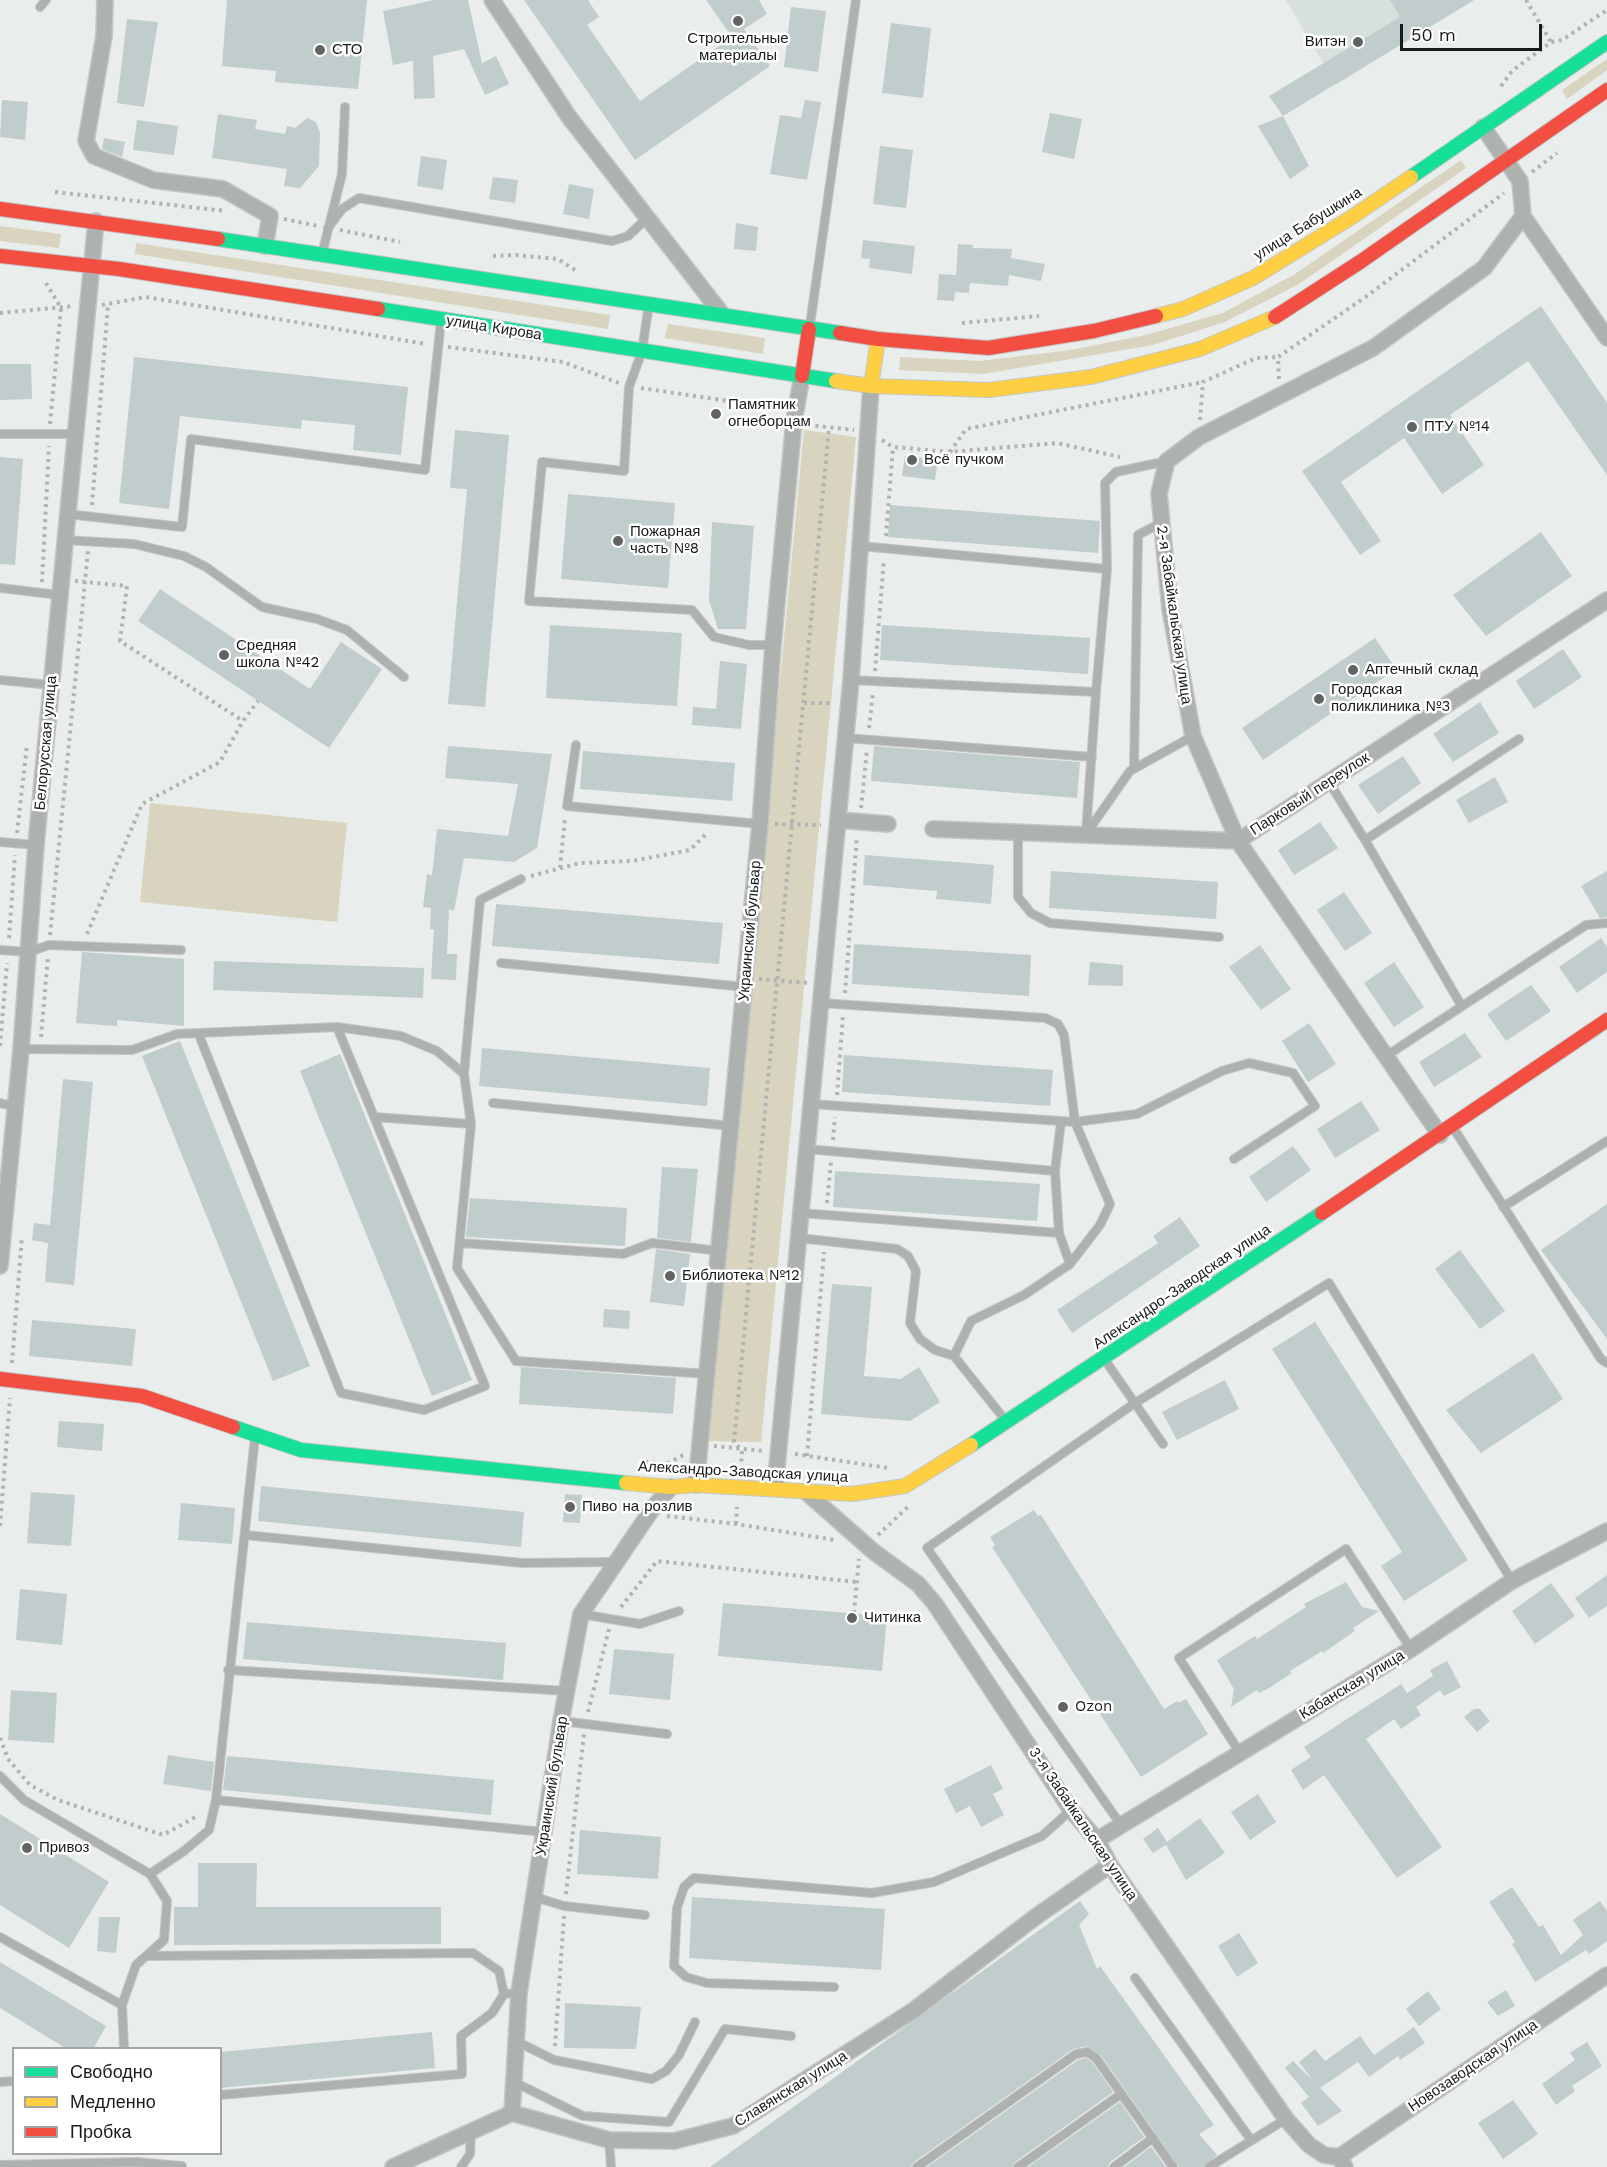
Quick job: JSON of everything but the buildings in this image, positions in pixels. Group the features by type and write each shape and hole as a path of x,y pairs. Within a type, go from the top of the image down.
{"main road":[{"name":"улица Бабушкина","path":"878,339 988,348 1094,331 1183,309 1253,278 1352,217 1607,42"},
{"path":"1507,160 1607,90"},
{"name":"улица Кирова","path":"0,256 90,265 871,386 988,390 1091,377 1200,349 1271,320 1360,262 1507,160"},
{"path":"0,209 265,246 878,339 871,386"},
{"path":"802,376 809,328"},
{"name":"Александро-Заводская улица","path":"6,1376 142,1396 301,1450 671,1487 739,1486 852,1494 905,1486 1007,1423 1447,1131 1607,1020"}],"street":[{"path":"105,0 104,36 86,141 94,156 153,180 223,189 270,216 265,246"},
{"path":"492,0 569,117 722,314"},
{"path":"1483,127 1520,181 1523,216 1607,338"},
{"path":"1167,461 1199,437 1373,348 1484,268 1523,216"},
{"name":"Белорусская улица","path":"0,1266 7,1105 21,1049 36,845 96,221"},
{"name":"Украинский бульвар","path":"696,1485 702,1444 760,824 773,645 794,421 802,376"},
{"path":"775,1488 846,738 871,386"},
{"name":"2-я Забайкальская улица","path":"1167,461 1159,493 1161,523 1170,609 1193,736 1238,841 1386,1056 1447,1131"},
{"name":"Парковый переулок","path":"933,829 1018,834 1086,833 1238,841 1607,600"},
{"path":"838,823 888,824"},
{"name":"Украинский бульвар","path":"512,2113 516,2041 511,1994 535,1897 561,1721 581,1614 671,1487"},
{"name":"3-я Забайкальская улица","path":"806,1492 874,1552 918,1584 935,1604 1071,1810 1097,1840 1110,1865 1286,2119 1309,2145 1324,2155 1342,2162"},
{"name":"Кабанская улица","path":"1097,1840 1411,1649 1512,1581 1607,1530"},
{"name":"Славянская улица","path":"512,2113 609,2140 674,2141 733,2126 914,2010 1034,1918 1110,1865"},
{"name":"Новозаводская улица","path":"1342,2162 1607,1975"},
{"path":"393,2167 471,2134 512,2113"}],"lane":[{"path":"39,7 46,0"},
{"path":"809,328 856,0"},
{"path":"322,255 342,174 345,107"},
{"path":"328,228 342,209 359,198 612,240 628,236 647,218"},
{"path":"649,303 642,351 629,387 624,471 542,462 529,601 692,610 714,637 749,645 773,645"},
{"path":"67,514 182,527 191,439 425,470 441,321"},
{"path":"0,434 74,434"},
{"path":"1086,833 1107,569 1105,483 1116,472 1167,461"},
{"path":"1134,768 1138,535 1161,523"},
{"path":"64,540 134,544 184,556 206,567 262,607 317,619 347,630 404,677"},
{"path":"860,546 1107,569"},
{"path":"0,588 41,592 60,587"},
{"path":"0,680 51,685"},
{"path":"851,680 1096,692"},
{"path":"1086,833 1134,768 1193,736"},
{"path":"846,738 1092,757"},
{"path":"1365,840 1519,739"},
{"path":"576,745 567,806 760,824"},
{"path":"1329,782 1461,1005"},
{"path":"1018,834 1018,897 1031,913 1050,923 1219,937"},
{"path":"0,842 36,845"},
{"path":"522,879 480,900 464,1074 471,1124 458,1268 516,1361 708,1374"},
{"path":"1386,1056 1586,925 1607,923"},
{"path":"4,950 29,952 49,945 83,945 182,950"},
{"path":"501,963 745,982"},
{"path":"821,1003 1045,1018 1058,1024 1065,1035 1075,1122 1110,1204 1100,1225 1070,1264 1024,1295 971,1321 954,1356"},
{"path":"21,1049 132,1050 177,1034 199,1035 266,1029 337,1027 401,1036 437,1051 464,1074"},
{"path":"199,1035 341,1393 424,1410 485,1386 337,1027"},
{"path":"811,1104 1075,1122 1137,1114 1222,1071 1249,1063 1293,1073 1315,1107 1234,1159"},
{"path":"493,1103 732,1126"},
{"path":"374,1117 471,1124"},
{"path":"1061,1122 1055,1171 1059,1233 1070,1264"},
{"path":"1447,1131 1503,1207 1601,1359 1607,1363"},
{"path":"1503,1207 1607,1141"},
{"path":"807,1149 1055,1171"},
{"path":"801,1213 1059,1233"},
{"path":"799,1238 897,1249 908,1256 916,1271 910,1323 920,1339 935,1350 954,1356 1007,1423"},
{"path":"460,1243 623,1254 652,1243 720,1251"},
{"path":"1121,1825 927,1548 1135,1403 1329,1283 1512,1581"},
{"path":"1104,1358 1163,1444"},
{"path":"150,1874 184,1851 209,1830 216,1800 228,1670 255,1435"},
{"path":"244,1535 522,1563 616,1562"},
{"path":"1240,1753 1179,1658 1346,1549 1411,1649"},
{"path":"581,1614 640,1624 679,1611"},
{"path":"228,1670 568,1691"},
{"path":"561,1721 667,1734"},
{"path":"0,1776 24,1800 150,1874 167,1901 164,1940 149,1956 136,1965 122,2005 124,2047"},
{"path":"216,1800 544,1832"},
{"path":"834,1987 707,1983 686,1977 674,1966 677,1908 684,1887 694,1878 872,1893 934,1882 1042,1836 1071,1810"},
{"path":"535,1897 564,1906 645,1915"},
{"path":"0,1937 122,2005"},
{"path":"149,1956 473,1953 499,1971 511,1994 492,2013 462,2036 462,2074 222,2095"},
{"path":"1135,1978 1251,2140"},
{"path":"516,2041 554,2060 652,2079 666,2071 679,2055 695,2022"},
{"path":"514,2082 583,2116 669,2122 725,2029 791,2036"},
{"path":"917,2167 1076,2054 1087,2052 1096,2058 1173,2167"},
{"path":"1018,2167 1121,2094"},
{"path":"1209,2167 1286,2119"},
{"path":"461,2167 471,2154 471,2134"},
{"path":"1114,2167 1153,2138"},
{"path":"609,2140 611,2167"},
{"path":"0,2165 136,2158 182,2166"}],"path":[{"path":"1526,0 1551,42"},
{"path":"41,592 49,434 61,308 46,283"},
{"path":"91,516 108,305"},
{"path":"950,452 966,429 1203,382 1256,358 1278,357"},
{"path":"1200,427 1203,382"},
{"path":"736,1524 742,1450 734,1442 779,981 829,428"},
{"path":"826,1216 893,447"},
{"path":"40,1048 89,542"},
{"path":"42,578 60,587 86,581 127,586 120,641 243,720"},
{"path":"83,945 142,804 220,762 243,720 258,701"},
{"path":"0,1046 4,950 27,740"},
{"path":"560,868 567,806"},
{"path":"522,879 580,862 632,861 690,850 721,820"},
{"path":"760,824 838,823"},
{"path":"745,982 779,981 845,986"},
{"path":"0,1526 6,1376 12,1369 22,1226"},
{"path":"807,1456 825,1242"},
{"path":"643,1462 667,1464 702,1444 742,1450 779,1452 898,1469"},
{"path":"854,1613 856,1587"},
{"path":"0,1738 8,1759 30,1785 69,1803 163,1835 205,1812 213,1811"}],"shaded area":[{"name":"Витэн","path":"1286,0 1474,0 1336,85"},
{"path":"1607,59 1607,70 1567,99 1562,90"},
{"path":"1461,160 1466,168 1299,284 1225,322 1153,345 983,374 899,370 900,357 980,361 1071,350 1146,335 1223,313 1295,274"},
{"path":"0,226 61,234 59,248 0,241"},
{"path":"136,243 610,315 608,329 135,254"},
{"path":"668,324 765,338 763,354 665,338"},
{"path":"804,430 856,437 761,1442 707,1441"},
{"path":"150,803 347,823 337,922 140,902"}],"traffic: fast":[{"path":"1411,177 1607,42"},
{"path":"218,239 840,333"},
{"path":"378,309 836,381"},
{"path":"971,1445 1322,1213"},
{"path":"233,1427 301,1450 626,1483"}],"traffic: slow":[{"path":"1156,316 1183,309 1253,278 1352,217 1411,177"},
{"path":"836,381 871,386 989,390 1091,377 1200,349 1275,317"},
{"path":"871,386 878,339"},
{"path":"626,1483 671,1487 696,1485 852,1494 905,1486 971,1445"}],"traffic: jam":[{"path":"1275,317 1360,262 1607,90"},
{"path":"0,209 218,239"},
{"path":"0,256 119,269 378,309"},
{"path":"840,333 878,339 988,348 1094,331 1156,316"},
{"path":"802,376 809,329"},
{"path":"1322,1213 1607,1020"},
{"path":"0,1379 142,1396 233,1427"}],"place":[{"name":"Строительные материалы","path":"738,21"},
{"name":"Витэн","path":"1358,42"},
{"name":"СТО","path":"320,50"},
{"name":"Памятник огнеборцам","path":"716,414"},
{"name":"ПТУ №14","path":"1412,427"},
{"name":"Всё пучком","path":"912,460"},
{"name":"Пожарная часть №8","path":"618,541"},
{"name":"Средняя школа №42","path":"224,655"},
{"name":"Аптечный склад","path":"1353,670"},
{"name":"Городская поликлиника №3","path":"1319,699"},
{"name":"Библиотека №12","path":"670,1276"},
{"name":"Пиво на розлив","path":"570,1507"},
{"name":"Читинка","path":"852,1618"},
{"name":"Ozon","path":"1063,1707"},
{"name":"Привоз","path":"27,1848"}]}
